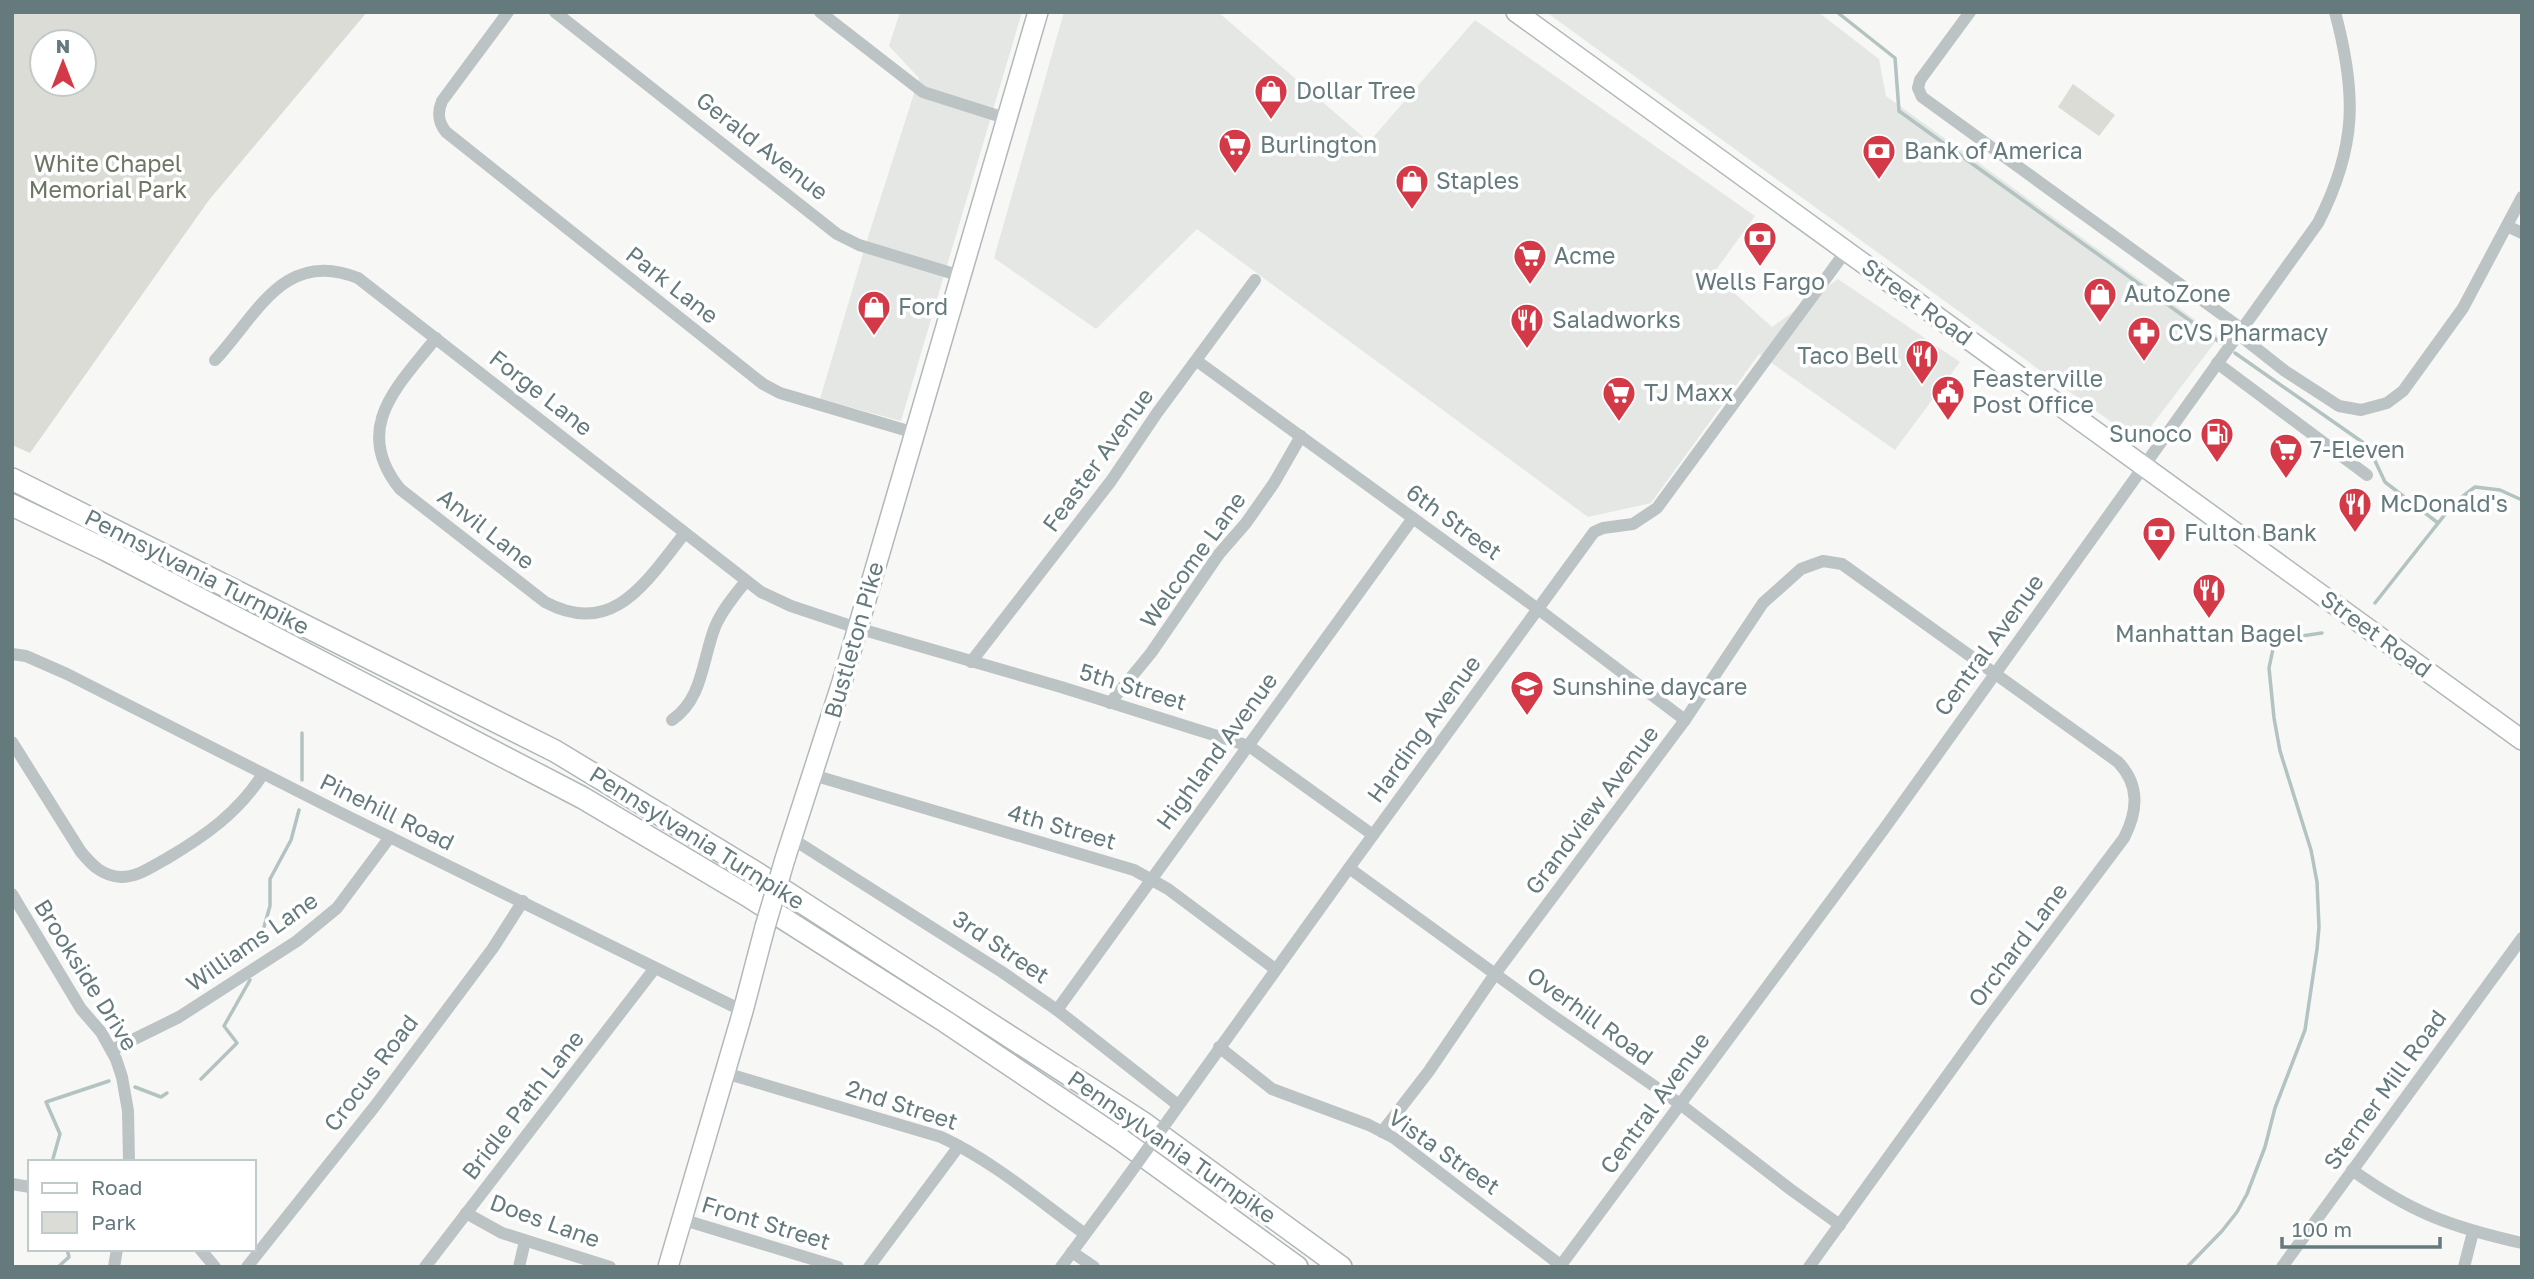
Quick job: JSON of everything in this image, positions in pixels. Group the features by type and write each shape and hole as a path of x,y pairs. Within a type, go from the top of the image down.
{"highway":[{"name":"Pennsylvania Turnpike","path":"12,480 555,751 755,872 1142,1122 1341,1267"},
{"name":"Pennsylvania Turnpike","path":"12,505 106,550 583,798 748,896 993,1053 1120,1139 1297,1267"}],"main road":[{"name":"Bustleton Pike","path":"668,1267 791,838 857,628 1038,12"},
{"name":"Street Road","path":"1516,12 2522,740"}],"street":[{"name":"Park Lane","path":"508,12 442,101 438,113 441,126 446,132 763,384 780,393 915,433"},
{"name":"Gerald Avenue","path":"555,12 838,234 859,245 961,276"},
{"path":"820,12 923,92 1007,119"},
{"path":"1970,12 1920,80 1918,88 1922,97 2240,331 2285,371 2339,406 2361,410 2387,402 2403,391 2463,308 2522,197"},
{"name":"Central Avenue","path":"1562,1266 1996,673 2318,223 2343,163 2349,132 2351,88 2347,56 2335,12"},
{"path":"2507,226 2522,233"},
{"name":"Harding Avenue","path":"1062,1267 1349,867 1597,530 1633,524 1657,508 1846,251"},
{"name":"Forge Lane","path":"215,360 282,283 295,276 319,270 344,272 358,278 746,581 776,600 857,628"},
{"name":"Feaster Avenue","path":"971,662 1111,481 1157,413 1255,280"},
{"name":"Anvil Lane","path":"436,338 391,395 384,408 378,438 380,454 390,477 400,489 545,602 555,608 579,614 609,610 631,597 685,533"},
{"name":"6th Street","path":"1197,361 1413,517 1685,720"},
{"path":"2217,363 2367,475"},
{"name":"Welcome Lane","path":"1110,703 1152,653 1219,554 1246,523 1274,483 1301,436"},
{"name":"Highland Avenue","path":"1057,1010 1413,517"},
{"name":"Grandview Avenue","path":"1382,1132 1429,1070 1495,974 1685,720 1763,603 1789,578 1815,562 1833,562 1852,569 1996,673"},
{"path":"672,720 689,706 715,627 746,581"},
{"name":"5th Street","path":"857,628 1250,746 1373,835"},
{"name":"Pinehill Road","path":"12,654 26,656 67,674 262,774 743,1011"},
{"name":"Orchard Lane","path":"1809,1267 1988,1019 2124,838 2134,816 2133,784 2121,766 1996,673"},
{"path":"12,742 80,852 92,866 113,876 140,874 200,839 231,815 248,796 262,774"},
{"name":"4th Street","path":"813,775 1121,865 1152,879 1275,969"},
{"name":"Williams Lane","path":"111,1050 179,1017 297,941 337,908 390,837"},
{"name":"3rd Street","path":"791,838 979,957 1057,1010 1178,1105"},
{"name":"Overhill Road","path":"1349,867 1680,1104 1840,1225"},
{"name":"Brookside Drive","path":"12,894 81,1009 95,1024 111,1050 124,1088 129,1160"},
{"name":"Crocus Road","path":"247,1267 375,1105 523,901"},
{"name":"Sterner Mill Road","path":"2282,1267 2522,937"},
{"name":"Bridle Path Lane","path":"425,1267 655,968"},
{"name":"Vista Street","path":"1219,1047 1272,1089 1382,1132 1404,1145 1562,1266"},
{"name":"2nd Street","path":"725,1073 940,1137 1000,1172 1084,1234"},
{"path":"869,1267 959,1146"},
{"path":"2352,1170 2397,1201 2442,1222 2522,1243"},
{"name":"Does Lane","path":"466,1213 502,1233 610,1267"},
{"name":"Front Street","path":"681,1219 838,1267"},
{"path":"2464,1267 2473,1232"},
{"path":"519,1267 525,1241"},
{"path":"202,1251 215,1267"},
{"path":"1072,1252 1094,1267"}],"shaded area":[{"path":"900,12 1022,12 901,421 820,399 919,78 889,46"},
{"path":"1064,12 1218,12 1369,142 1475,20 1755,216 1713,274 1772,327 1838,279 1960,362 1895,450 1759,354 1651,503 1588,517 1197,229 1096,329 994,258"},
{"path":"1546,12 1818,12 1879,59 1886,96 2219,337 2139,442"}],"green space":[{"name":"White Chapel Memorial Park","path":"12,12 367,12 209,200 30,453 12,445"},
{"path":"2073,84 2115,115 2099,136 2058,107"}],"waterway":[{"path":"1837,12 1895,58 1899,111 2221,343"},
{"path":"2235,353 2368,446 2385,482 2438,523"},
{"path":"2375,603 2454,503 2475,487 2500,490 2522,500"},
{"path":"2187,1267 2222,1231 2247,1194 2265,1147 2275,1108 2305,1030 2319,927 2317,882 2311,850 2280,751 2269,668 2273,649 2280,639 2322,633"},
{"path":"302,733 302,780"},
{"path":"251,954 264,927 270,906 270,879 291,840 299,810"},
{"path":"201,1079 237,1043 224,1026 250,980"},
{"path":"53,1160 60,1134 46,1102 109,1081"},
{"path":"135,1087 161,1097 167,1093"},
{"path":"58,1267 69,1257 68,1251"}],"place":[{"name":"Dollar Tree","path":"1271,121"},
{"name":"Burlington","path":"1235,175"},
{"name":"Bank of America","path":"1879,181"},
{"name":"Staples","path":"1412,211"},
{"name":"Wells Fargo","path":"1760,268"},
{"name":"Acme","path":"1530,286"},
{"name":"AutoZone","path":"2100,324"},
{"name":"Ford","path":"874,337"},
{"name":"Saladworks","path":"1527,350"},
{"name":"CVS Pharmacy","path":"2144,363"},
{"name":"Taco Bell","path":"1922,386"},
{"name":"Feasterville Post Office","path":"1948,422"},
{"name":"TJ Maxx","path":"1619,423"},
{"name":"Sunoco","path":"2217,464"},
{"name":"7-Eleven","path":"2286,480"},
{"name":"McDonald's","path":"2355,534"},
{"name":"Fulton Bank","path":"2159,563"},
{"name":"Manhattan Bagel","path":"2209,620"},
{"name":"Sunshine daycare","path":"1527,717"}]}
